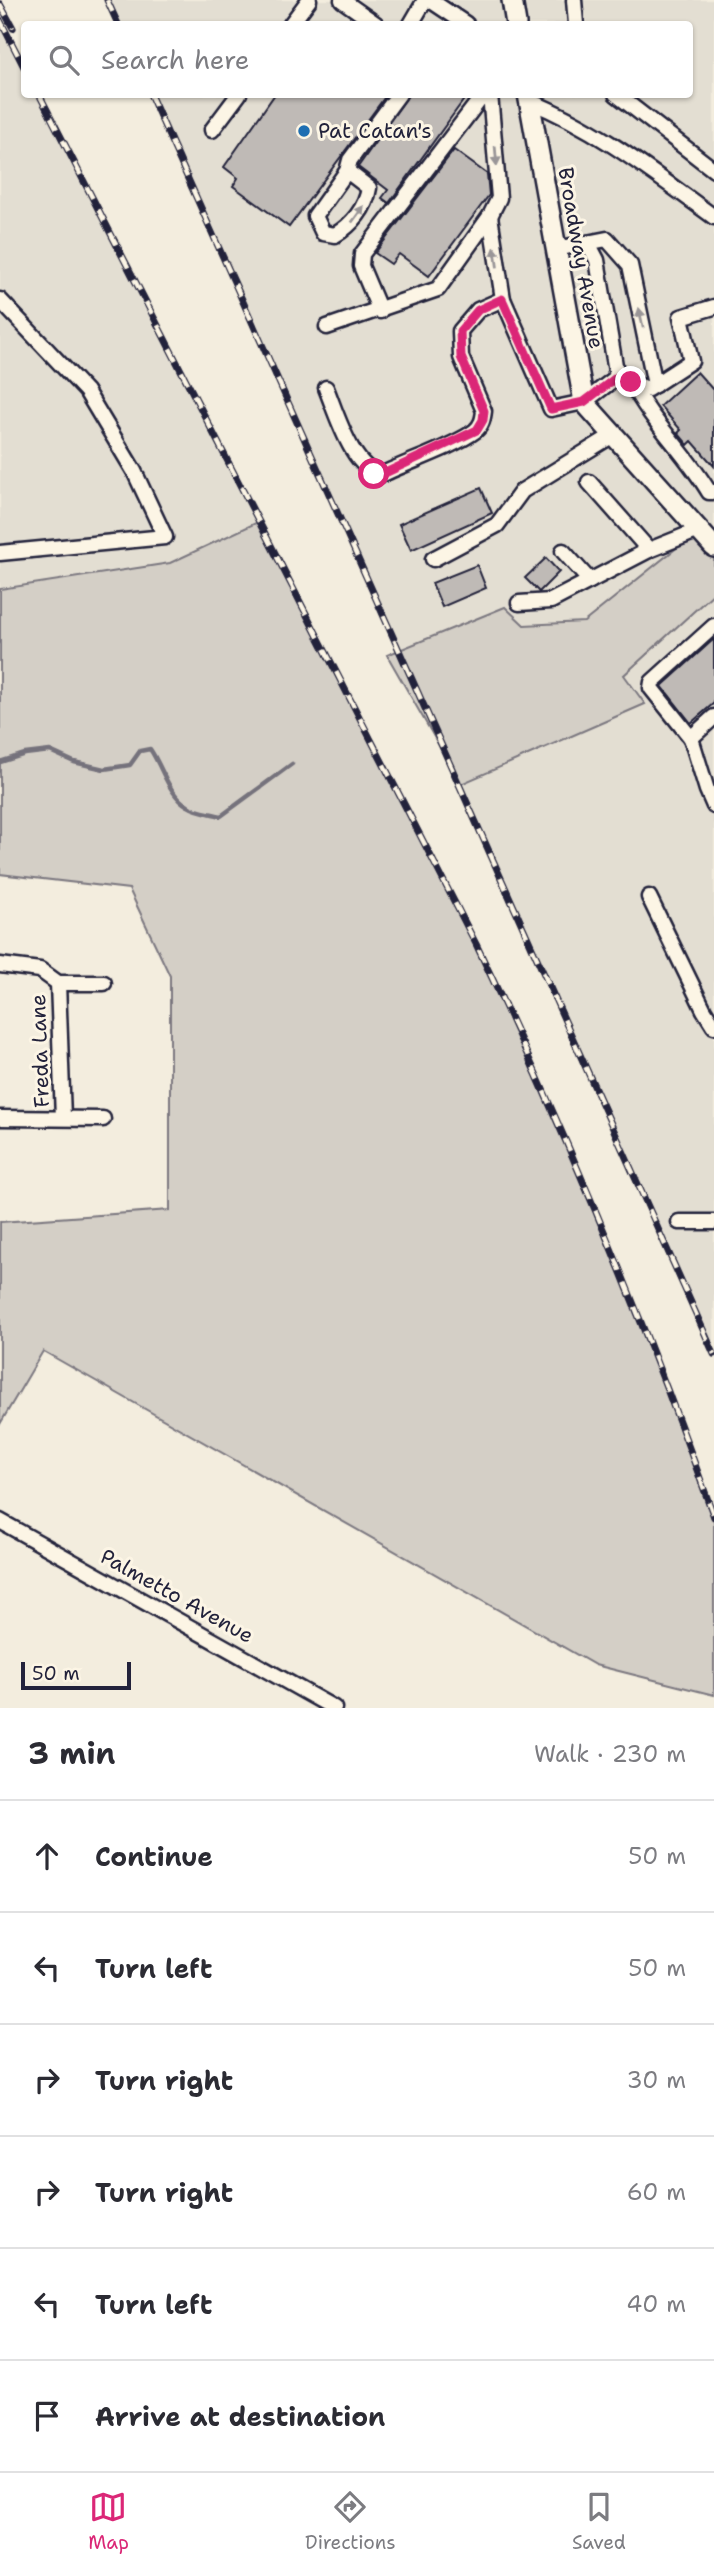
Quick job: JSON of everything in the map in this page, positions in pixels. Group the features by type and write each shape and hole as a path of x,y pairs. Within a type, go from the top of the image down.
{"main road":[{"path":"512,0 516,21"},
{"name":"Broadway Avenue","path":"529,98 584,402"},
{"path":"584,402 714,547"}],"street":[{"path":"293,21 309,0"},
{"path":"342,0 372,21"},
{"path":"413,21 427,0 457,21"},
{"path":"574,0 576,21"},
{"path":"212,130 236,98"},
{"path":"347,171 350,160 396,98"},
{"path":"380,311 361,266 362,254 481,98"},
{"path":"327,327 439,289 490,216 499,198 490,98"},
{"path":"529,98 558,112 631,157 714,217"},
{"path":"621,98 714,170"},
{"path":"490,216 502,299 551,409 584,402 624,380 648,389 691,361 681,317 714,307"},
{"path":"556,249 607,239 630,265 654,385"},
{"path":"588,243 597,260 624,380 695,469 709,492 714,492"},
{"path":"326,388 353,451 364,467 374,474 383,474 458,440 477,430 483,420 484,411 461,357 460,331 478,310 502,299"},
{"path":"0,300 86,391 134,471 164,537 0,553"},
{"path":"433,559 497,525 522,491 613,435"},
{"path":"589,482 649,550"},
{"path":"519,603 551,601 649,550 699,530"},
{"path":"563,551 590,581"},
{"path":"714,626 652,682 651,688 691,738 714,807"},
{"path":"691,738 714,717"},
{"path":"649,897 714,1026"},
{"path":"0,965 40,970 58,983 104,983"},
{"name":"Freda Lane","path":"58,983 63,1118"},
{"path":"0,1118 103,1119"},
{"path":"679,1222 714,1222"},
{"name":"Palmetto Avenue","path":"0,1521 334,1708"}],"shaded area":[{"path":"107,0 714,0 714,1355 150,98 693,98 693,21 117,21"},
{"path":"0,20 21,61 21,98 41,98 260,521 170,563 0,589"},
{"path":"260,521 445,881 508,1011 576,1162 661,1373 714,1517 714,1695 595,1665 43,1351 0,1424 0,1222 170,1210 170,976 129,889 0,874 0,589 170,563"},
{"path":"699,530 714,547 714,593 624,675 645,704 461,784 387,655 505,607 524,625 584,622"}],"building":[{"name":"Pat Catan's","path":"272,98 384,98 289,227 233,186 238,178 224,167"},
{"path":"406,98 465,98 389,203 382,198 388,190 358,167"},
{"path":"454,150 487,174 489,195 429,276 399,254 391,264 375,253"},
{"path":"697,372 714,391 714,466 692,441 688,445 678,433 681,430 660,406"},
{"path":"481,488 492,513 411,550 399,524"},
{"path":"546,558 559,572 539,592 525,578"},
{"path":"477,565 486,588 442,607 432,583"},
{"path":"714,639 714,703 691,723 662,686"}],"waterway":[{"path":"0,762 25,754 50,751 74,762 104,769 130,765 140,751 150,749 181,801 196,810 221,816 292,764"}],"railway":[{"path":"107,0 117,21"},
{"path":"0,4 13,28"},
{"path":"0,20 21,61"},
{"path":"41,98 476,944 541,1085 602,1228 688,1444 714,1517"},
{"path":"152,98 714,1354"}],"place":[{"name":"Pat Catan's","path":"304,131"}],"route":[{"path":"374,474 383,474 477,430 483,420 484,411 461,357 460,331 478,310 502,299 551,409 584,402 617,377 631,382"}]}
